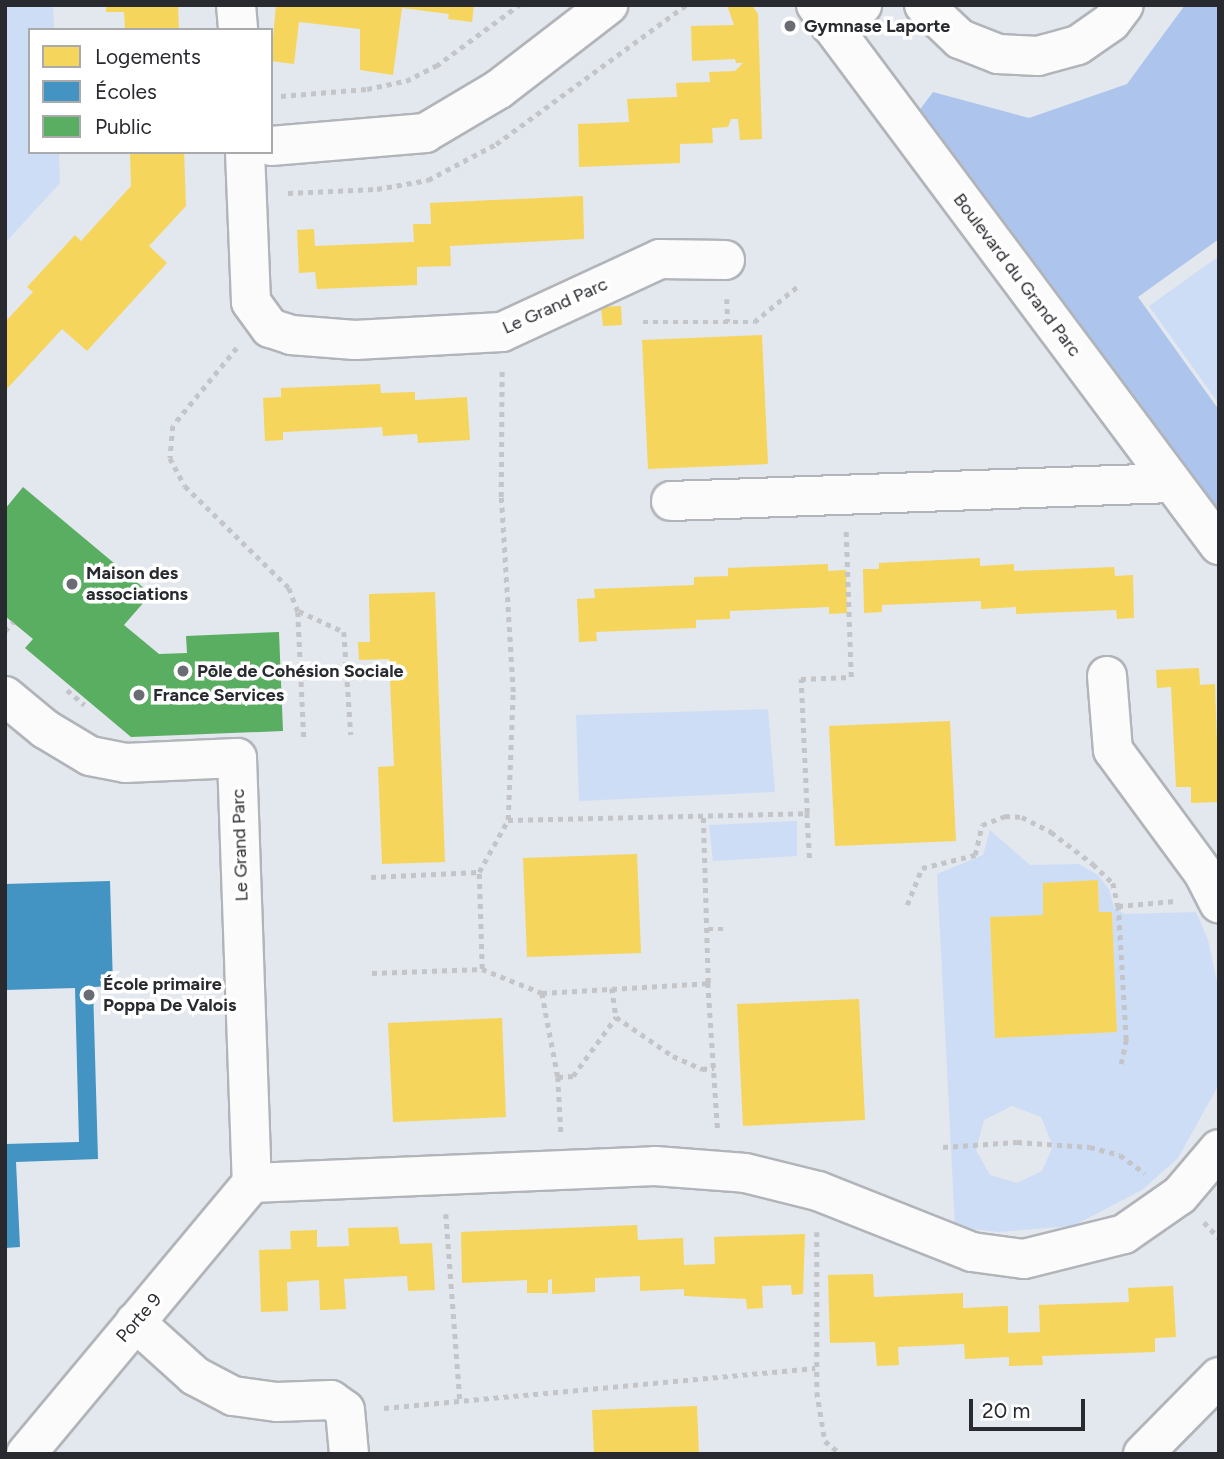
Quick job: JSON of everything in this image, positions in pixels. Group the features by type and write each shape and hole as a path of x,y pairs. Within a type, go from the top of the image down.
{"street":[{"path":"236,5 238,28"},
{"path":"273,146 425,133 499,89 608,5"},
{"path":"823,15 862,5"},
{"path":"924,5 960,39 998,54 1038,56 1078,45 1111,22 1124,5"},
{"name":"Boulevard du Grand Parc","path":"823,15 1219,545"},
{"name":"Le Grand Parc","path":"245,154 251,302 270,328 291,335 355,340 502,332 660,259 725,260"},
{"path":"671,501 1172,483"},
{"path":"1107,676 1112,750 1214,887"},
{"name":"Le Grand Parc","path":"5,696 45,729 90,756 125,763 237,758 252,1184"},
{"path":"252,1184 655,1166 718,1171 818,1191 972,1252 1024,1259 1124,1234 1170,1203 1219,1149"},
{"name":"Porte 9","path":"26,1454 252,1184"},
{"path":"135,1322 195,1376 233,1396 277,1402 331,1400 345,1410 349,1454"},
{"path":"1143,1454 1219,1377"}],"path":[{"path":"281,96 368,89 406,81 436,66 519,5"},
{"path":"643,322 754,322 798,286"},
{"path":"482,970 479,872 508,820 513,692 501,497 502,332"},
{"path":"242,338 234,355 173,425 170,458 185,486 289,588 297,611 304,738"},
{"path":"810,862 801,679 851,677 845,496"},
{"path":"297,611 344,632 351,735"},
{"path":"508,820 807,813"},
{"path":"703,816 718,1171"},
{"path":"907,905 922,868 975,855 982,825 1005,816 1022,817 1051,832 1113,883 1118,905 1126,1040 1121,1064"},
{"path":"371,877 479,872"},
{"path":"1118,905 1214,887"},
{"path":"708,929 723,929"},
{"path":"372,973 482,970 542,993 708,983"},
{"path":"558,1077 573,1076 616,1017 612,988"},
{"path":"542,993 558,1077 562,1171"},
{"path":"616,1017 673,1056 702,1069 714,1068"},
{"path":"943,1147 1017,1142 1110,1152 1146,1174 1170,1203"},
{"path":"818,1191 815,1368 825,1441 841,1454"},
{"path":"445,1206 460,1402"},
{"path":"345,1410 460,1402 815,1368"}],"shaded area":[{"path":"5,5 53,5 54,28 28,28 28,154 59,154 60,183 5,243"},
{"path":"1185,5 1219,5 1219,239 1138,297 1219,410 1219,528 915,116 933,92 1029,118 1127,84"},
{"path":"1219,256 1219,404 1149,306"},
{"path":"768,709 775,792 579,801 576,715"},
{"path":"797,821 797,856 713,861 709,825"},
{"path":"990,830 1030,865 1079,864 1098,875 1109,889 1114,907 1124,914 1196,912 1208,940 1219,990 1217,1088 1178,1158 1142,1190 1073,1226 998,1232 955,1227 937,874 983,855","holes":["1098,881 1099,912 1112,912 1117,1032 995,1037 990,918 1043,915 1043,883","1012,1106 1041,1117 1053,1146 1042,1171 1017,1183 990,1175 976,1150 984,1120"]}],"building: Logements":[{"path":"106,5 178,5 179,28 125,28 124,12 106,12"},
{"path":"276,5 474,5 472,22 448,19 449,14 402,8 393,75 360,70 360,29 299,22 294,64 273,61"},
{"path":"727,5 752,5 758,14 762,139 740,140 738,119 731,119 728,127 712,128 713,143 680,144 680,163 579,167 578,124 629,122 627,99 677,97 676,83 710,82 709,72 735,71 743,63 736,63 735,59 692,61 691,26 734,25"},
{"path":"130,154 184,154 186,206 149,246 167,263 87,351 62,329 5,391 5,322 33,292 27,287 75,235 81,241 131,186"},
{"path":"583,196 584,239 450,246 451,266 417,267 417,285 317,289 315,272 299,273 297,230 314,229 315,246 414,242 413,224 431,224 430,203"},
{"path":"621,306 622,325 603,326 601,307"},
{"path":"762,335 768,464 648,469 642,340"},
{"path":"380,384 381,393 415,392 415,400 467,397 470,440 418,443 417,434 383,436 382,427 283,432 283,440 265,441 263,398 281,397 281,388"},
{"path":"980,558 980,566 1014,564 1014,571 1114,567 1115,576 1133,575 1134,618 1117,619 1116,610 1016,614 1016,607 981,609 981,601 882,605 882,612 864,613 863,569 879,569 879,563"},
{"path":"828,564 828,571 846,570 847,613 829,614 829,607 730,611 730,619 696,620 696,628 596,632 597,641 579,642 577,599 595,598 594,589 694,585 694,577 728,576 728,568"},
{"path":"435,592 445,862 382,864 378,767 394,766 389,659 359,660 358,642 370,642 369,594"},
{"path":"1199,668 1200,685 1215,684 1219,802 1191,803 1191,787 1176,787 1171,687 1157,688 1156,670"},
{"path":"950,721 956,841 835,846 829,726"},
{"path":"637,854 641,953 527,957 523,858"},
{"path":"1098,880 1099,912 1112,912 1117,1032 995,1038 990,917 1043,915 1043,883"},
{"path":"859,999 865,1120 743,1126 737,1004"},
{"path":"502,1018 506,1117 393,1122 388,1023"},
{"path":"637,1225 638,1240 683,1238 684,1265 715,1264 714,1237 805,1234 803,1294 792,1295 791,1285 762,1286 763,1308 747,1309 746,1299 684,1296 684,1289 640,1291 640,1276 595,1278 595,1292 552,1294 552,1279 548,1280 548,1293 527,1293 527,1280 462,1283 461,1232"},
{"path":"398,1227 400,1244 432,1243 435,1290 408,1291 407,1276 344,1279 346,1309 320,1310 319,1280 287,1282 288,1311 261,1312 259,1250 291,1249 290,1231 317,1230 317,1247 349,1246 348,1228"},
{"path":"873,1274 874,1297 963,1293 963,1308 1008,1306 1008,1333 1040,1332 1039,1305 1129,1302 1128,1288 1173,1286 1176,1337 1155,1338 1155,1352 1042,1356 1043,1365 1009,1366 1009,1357 965,1359 964,1344 898,1347 899,1365 877,1366 875,1342 830,1343 828,1275"},
{"path":"697,1406 699,1454 594,1454 592,1410"}],"building: Écoles":[{"path":"110,881 113,986 93,987 98,1159 16,1162 20,1247 5,1248 5,1144 79,1142 75,988 5,990 5,884"}],"building: Public":[{"path":"23,487 151,594 124,625 159,654 187,653 186,636 279,632 283,731 131,737 25,648 33,639 5,616 5,509"}],"place":[{"name":"Gymnase Laporte","path":"790,26"},
{"name":"Maison des associations","path":"72,584"},
{"name":"Pôle de Cohésion Sociale","path":"183,671"},
{"name":"France Services","path":"139,695"},
{"name":"École primaire Poppa De Valois","path":"89,995"}]}
